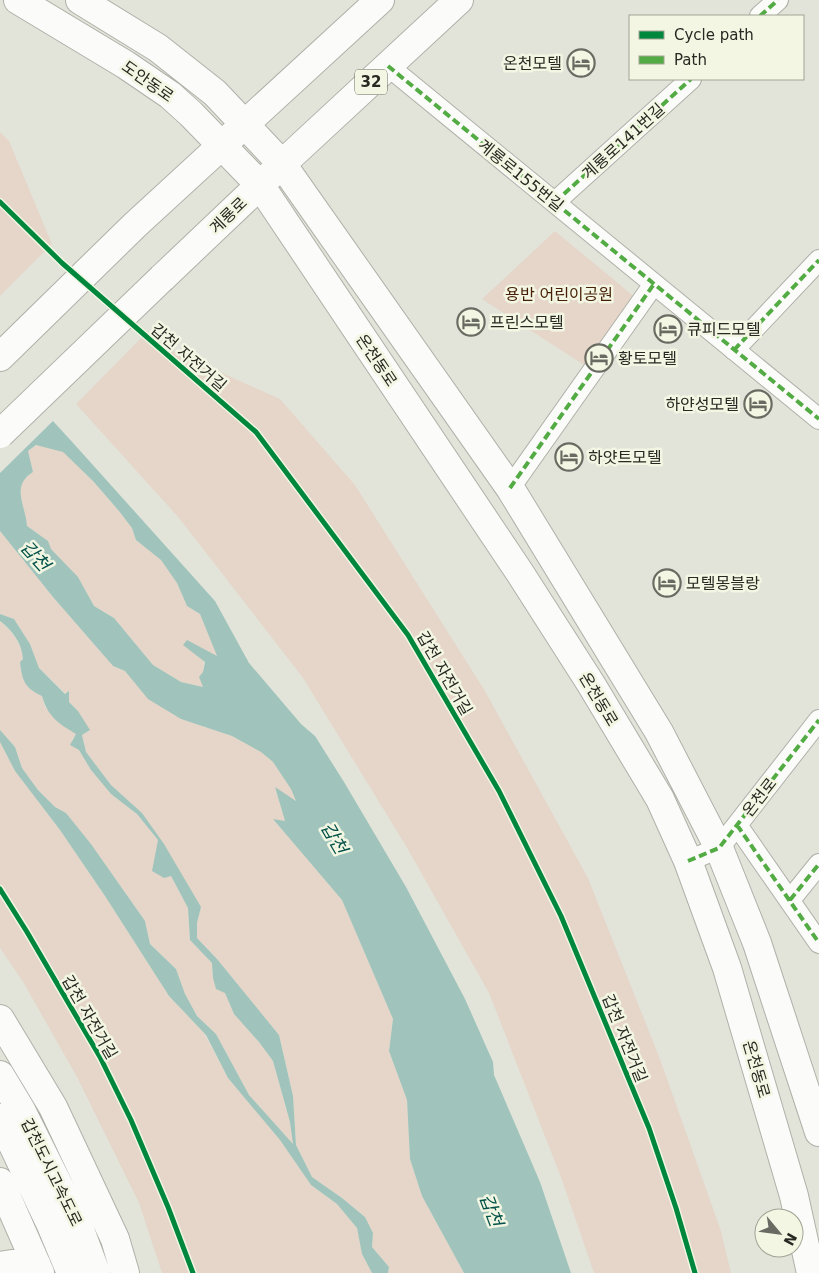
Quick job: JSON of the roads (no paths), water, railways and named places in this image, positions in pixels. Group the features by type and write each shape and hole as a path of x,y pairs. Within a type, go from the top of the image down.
{"main road":[{"name":"도안동로","path":"18,0 126,65 170,95 260,185"},
{"name":"도안동로","path":"80,0 158,48 215,93 244,126 282,164"},
{"path":"0,357 123,238 380,0"},
{"name":"계룡로","path":"0,434 282,164 459,0"},
{"name":"온천동로","path":"282,164 510,488 658,732 719,848 757,944 819,1132"},
{"name":"온천동로","path":"260,185 520,573 660,799 688,860 727,968 794,1196 811,1273"},
{"path":"0,1019 53,1107 115,1239 125,1273"},
{"name":"갑천도시고속도로","path":"0,1075 21,1110 77,1222 96,1273"},
{"name":"갑천도시고속도로","path":"0,1118 71,1273"},
{"path":"0,1182 38,1268"},
{"path":"0,1266 12,1264 38,1268"}],"street":[{"path":"761,15 778,0"},
{"name":"계룡로155번길","path":"388,66 819,420"},
{"name":"계룡로141번길","path":"555,202 690,80"},
{"path":"734,350 819,260"},
{"path":"510,488 654,284"},
{"name":"온천로","path":"719,848 819,720"},
{"path":"737,825 819,943"},
{"path":"688,860 719,848"},
{"path":"790,900 819,864"}],"water":[{"name":"갑천","path":"0,363 215,601 249,663 301,724 315,736 344,782 406,887 465,999 493,1062 494,1075 540,1182 571,1273 464,1273 422,1196 410,1159 407,1100 389,1051 393,1019 342,900 273,819 285,821 275,787 296,801 291,789 273,762 261,752 232,736 181,719 148,699 125,671 113,666 53,597 0,531","holes":["36,445 63,452 93,481 119,511 132,528 136,540 161,560 177,583 187,606 200,614 217,656 187,640 183,645 205,662 203,672 199,677 203,687 181,682 153,665 114,618 94,606 78,577 51,549 48,541 27,526 21,490 22,484 33,472 28,451"]},
{"path":"0,614 14,619 30,644 39,668 65,694 69,691 69,702 78,711 90,730 82,735 86,752 111,785 142,813 164,844 201,907 197,923 197,938 217,959 279,1035 293,1096 296,1145 312,1177 365,1217 373,1233 372,1247 389,1267 388,1273 372,1273 362,1254 357,1228 337,1204 311,1185 280,1140 228,1078 206,1035 169,996 60,830 15,771 0,742 0,730 15,747 22,768 38,790 55,807 66,813 91,844 145,921 150,944 176,969 185,994 197,1016 216,1034 249,1095 293,1144 290,1122 273,1061 234,1014 225,993 216,989 212,963 190,940 188,908 171,876 164,878 152,871 158,840 137,814 111,794 91,770 79,750 70,745 76,734 54,719 47,709 42,696 25,683 20,662 23,659 21,648 9,628 0,621"}],"place":[{"name":"온천모텔","path":"581,63"},
{"name":"프린스모텔","path":"471,322"},
{"name":"큐피드모텔","path":"668,329"},
{"name":"황토모텔","path":"599,358"},
{"name":"하얀성모텔","path":"758,404"},
{"name":"하얏트모텔","path":"569,457"},
{"name":"모텔몽블랑","path":"667,583"}],"park label":[{"name":"용반 어린이공원","path":"559,294"}]}
